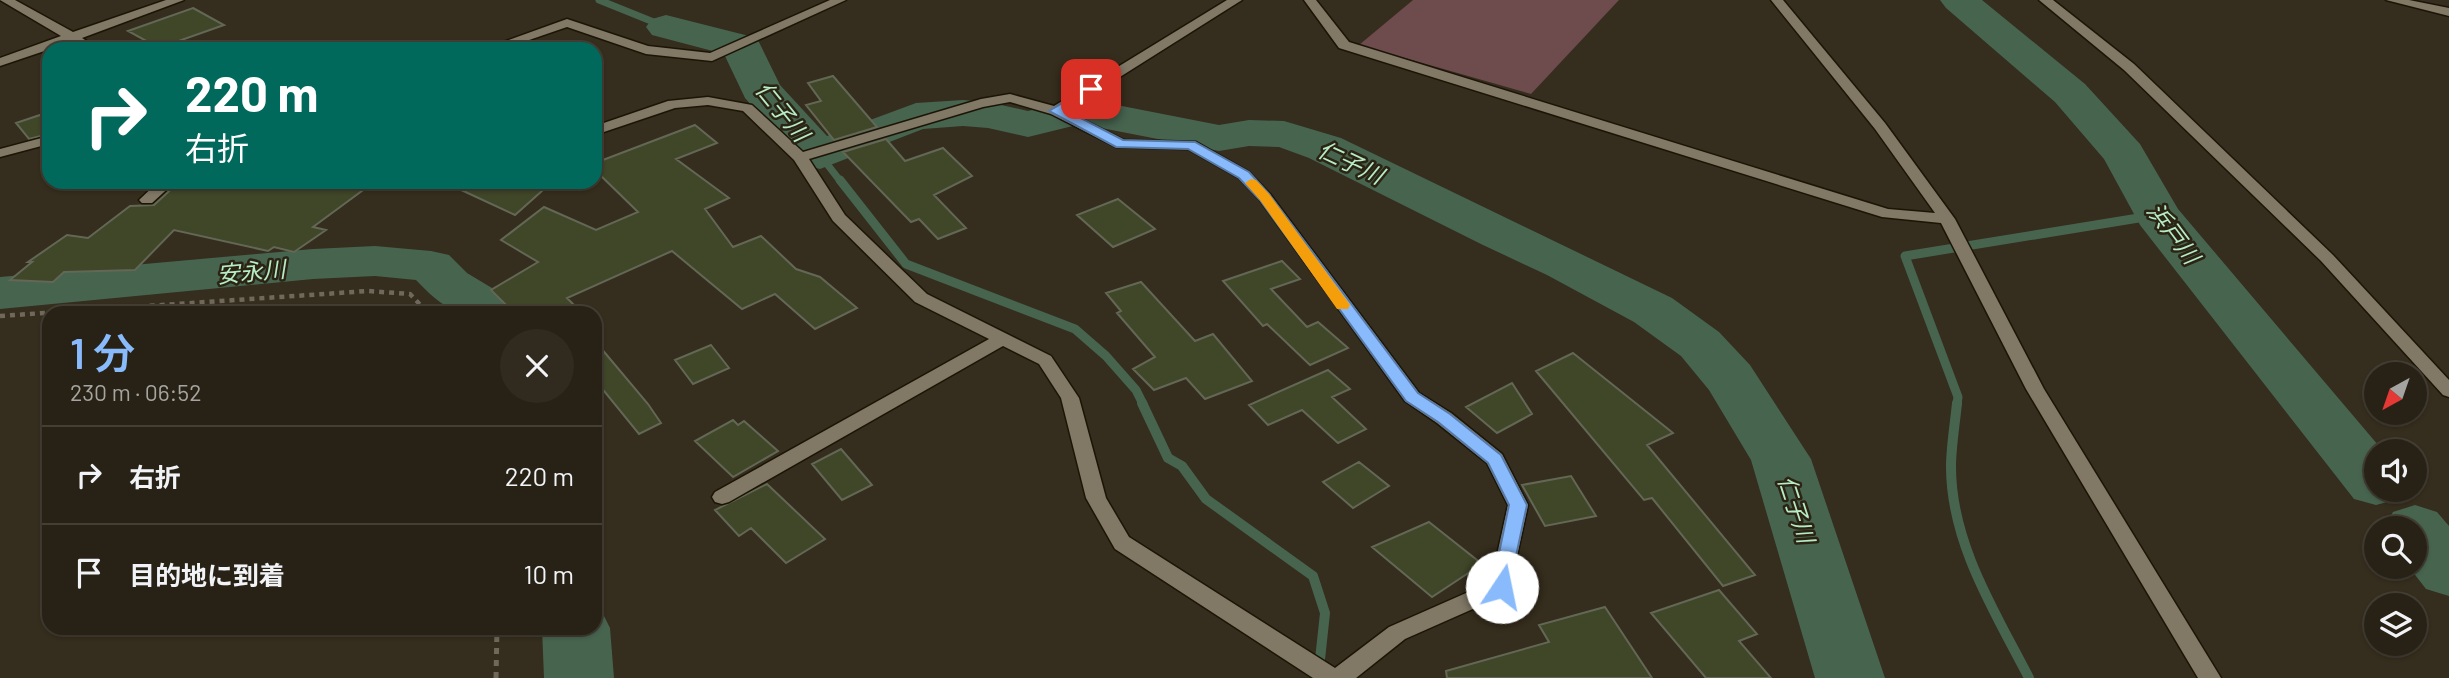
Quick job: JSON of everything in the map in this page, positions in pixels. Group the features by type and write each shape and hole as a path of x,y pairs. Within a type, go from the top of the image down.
{"street":[{"path":"6,0 80,42"},
{"path":"60,42 178,0"},
{"path":"511,42 567,23 646,50 712,57 840,0"},
{"path":"1056,111 1236,0"},
{"path":"1310,0 1344,45 1887,214 1947,219"},
{"path":"1777,0 1880,126 1947,219 2035,389 2210,678"},
{"path":"2045,0 2129,67 2318,249 2449,391"},
{"path":"2392,0 2449,12"},
{"path":"0,62 42,48"},
{"path":"800,157 981,103 1010,98 1056,111 1121,144 1191,145 1244,175 1265,197 1412,397 1444,418 1494,459 1518,505 1502,587 1397,633 1339,678"},
{"path":"602,129 673,104 708,102 747,108 800,157 838,218 921,298 1045,360 1070,398 1096,498 1122,543 1331,678"},
{"path":"0,153 42,142"},
{"path":"147,200 159,189"},
{"path":"722,497 1003,339"}],"path":[{"path":"147,306 368,291 410,294 421,306"},
{"path":"0,316 42,313"},
{"path":"496,635 496,678"}],"shaded area":[{"path":"1413,0 1619,0 1531,94 1359,45"}],"building":[{"path":"193,8 224,25 176,42 148,42 128,31"},
{"path":"833,76 877,127 834,140 806,105 821,101 808,83"},
{"path":"40,115 42,136 29,139 16,123"},
{"path":"695,125 717,143 676,159 729,198 705,209 733,247 761,236 796,269 820,277 857,308 815,329 775,294 742,309 672,251 567,298 575,306 507,306 491,290 538,262 501,240 544,207 596,230 638,212 602,177 602,160"},
{"path":"886,139 905,161 943,148 972,176 934,195 966,228 938,239 919,219 911,222 843,152"},
{"path":"171,189 365,189 313,227 326,230 294,252 274,247 268,251 174,230 135,270 64,272 53,282 10,280 32,262 28,262 67,235 88,238 130,206 154,205"},
{"path":"459,189 544,189 515,215"},
{"path":"1118,199 1155,229 1113,247 1077,215"},
{"path":"1282,261 1300,279 1271,289 1307,327 1318,322 1348,348 1310,365 1267,324 1263,326 1223,281"},
{"path":"1141,282 1195,341 1213,334 1252,381 1205,399 1186,378 1154,390 1133,369 1155,357 1117,313 1121,311 1106,293"},
{"path":"711,345 729,368 693,384 675,360"},
{"path":"602,349 661,423 639,434 602,389"},
{"path":"1573,353 1673,433 1647,445 1755,575 1723,586 1652,498 1644,500 1536,371"},
{"path":"1328,370 1350,389 1332,397 1366,429 1338,443 1302,410 1268,425 1249,405"},
{"path":"1512,383 1532,414 1497,433 1466,407"},
{"path":"733,420 738,425 744,421 778,451 733,477 695,441"},
{"path":"841,449 872,485 842,500 812,464"},
{"path":"1359,462 1389,486 1353,508 1323,482"},
{"path":"1571,476 1596,516 1545,526 1522,485"},
{"path":"767,484 825,539 786,563 751,528 739,536 715,510"},
{"path":"1429,522 1482,564 1432,597 1372,547"},
{"path":"1719,590 1757,634 1739,641 1771,678 1706,678 1651,613"},
{"path":"1605,607 1652,678 1447,678 1446,671 1549,642 1539,625"}],"waterway":[{"path":"599,0 666,27"},
{"name":"浜戸川","path":"1959,0 2070,93 2124,154 2157,215 2364,468"},
{"name":"仁子川","path":"666,27 743,47 760,89 820,155 916,116 963,113 988,115 1028,124 1081,111 1219,138 1249,133 1284,134 1325,148 1500,235 1565,264 1653,310 1700,344 1730,378 1781,459 1850,678"},
{"path":"820,155 841,182"},
{"path":"840,180 906,264 1075,329 1106,356 1136,390 1143,404"},
{"path":"1957,404 1958,397 1905,256 2157,215"},
{"name":"安永川","path":"0,293 313,264 375,261 431,266 449,284 479,306"},
{"path":"1142,403 1168,458 1182,466 1206,499 1313,576 1325,613 1318,678"},
{"path":"1957,403 1951,467 1958,523 1977,576 2029,678"},
{"name":"浜戸川","path":"2427,544 2449,571"},
{"name":"安永川","path":"576,635 579,678"}],"slow traffic":[{"path":"1251,183 1265,197 1343,305"}],"route":[{"path":"1091,89 1056,111 1121,144 1191,145 1244,175 1265,197 1412,397 1444,418 1494,459 1518,505 1502,587"}]}
